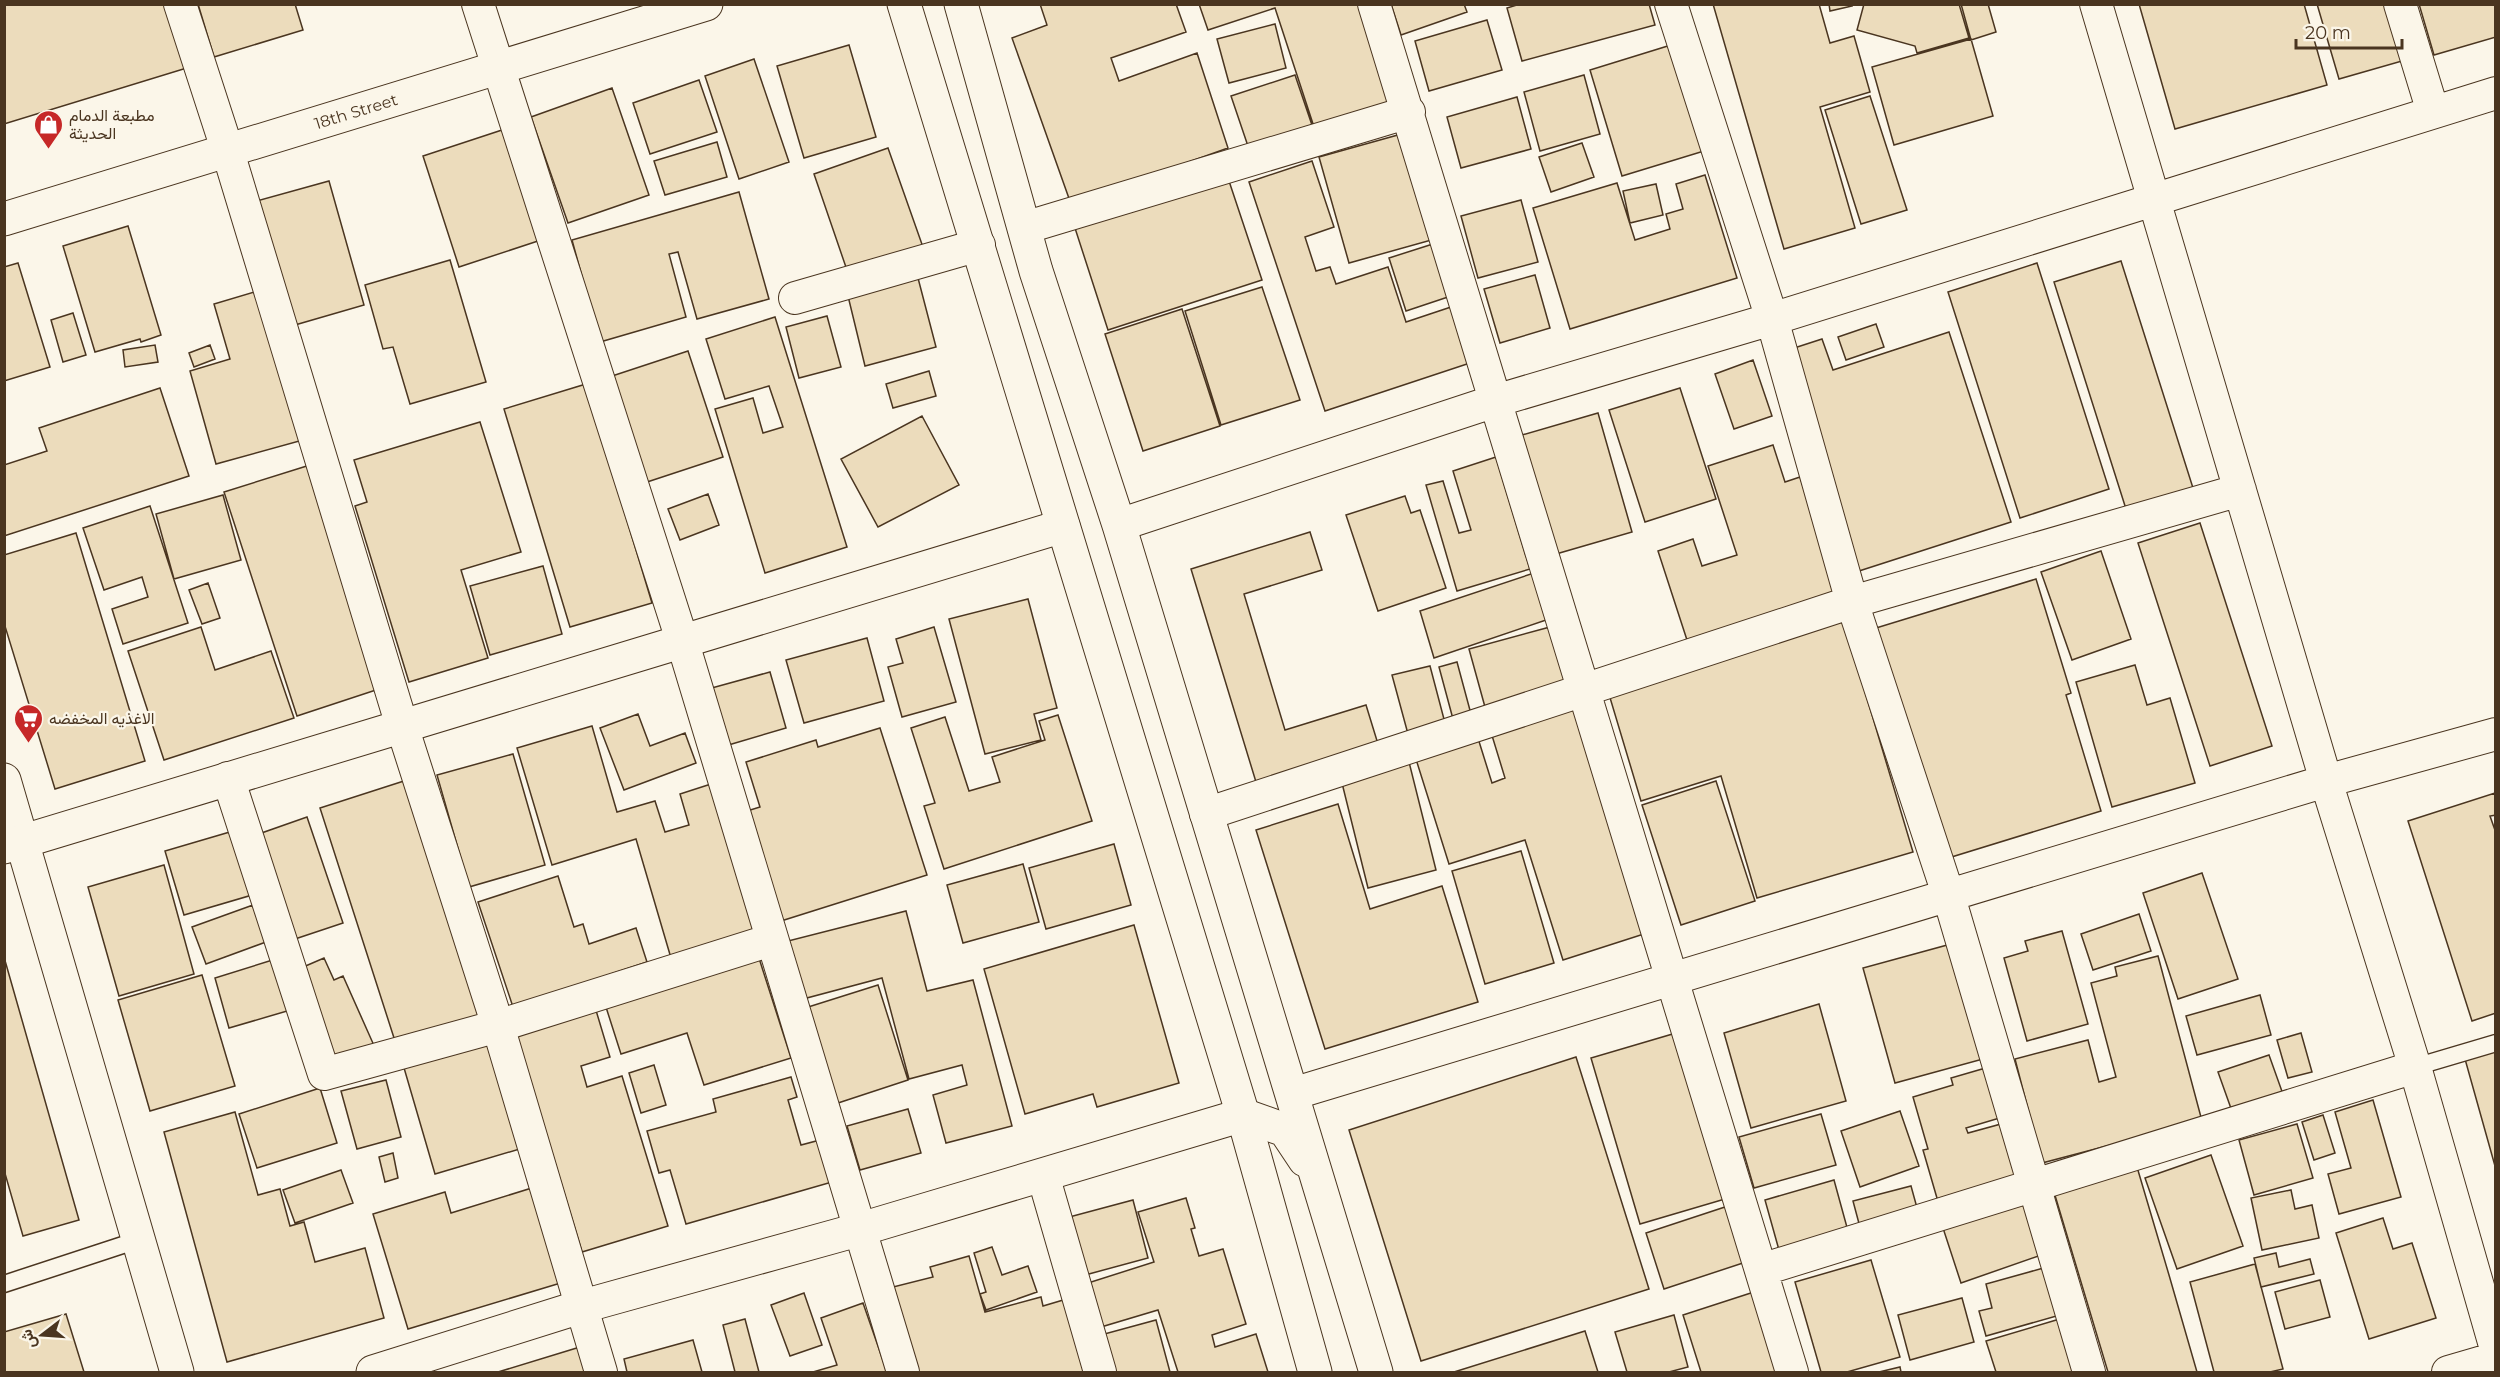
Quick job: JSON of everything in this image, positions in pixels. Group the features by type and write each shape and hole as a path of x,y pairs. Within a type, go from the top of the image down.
{"street":[{"path":"180,4 228,152 402,726 498,1026 601,1372"},
{"path":"478,4 682,640 903,1372"},
{"name":"18th Street","path":"4,219 706,4"},
{"path":"904,4 1243,1115 1315,1372"},
{"path":"961,4 1024,228 1119,525 1376,1372"},
{"path":"1374,4 1792,1372"},
{"path":"1671,4 1772,320 1851,602 1949,897 2089,1372"},
{"path":"2096,4 2326,781 2415,1067 2496,1349"},
{"path":"2400,4 2433,112"},
{"path":"1119,525 1495,401 1772,320 2496,93"},
{"path":"1024,228 1408,112"},
{"path":"795,298 979,245"},
{"path":"1206,814 1851,602 2240,490"},
{"path":"14,844 1063,526"},
{"path":"1292,1094 2326,781 2496,734"},
{"path":"228,778 324,1074 498,1026 771,940"},
{"path":"4,780 14,844 177,1372"},
{"path":"1761,1270 2415,1067"},
{"path":"373,1372 580,1307 861,1229 1243,1115 1285,1130 1305,1160 1324,1204"},
{"path":"1043,1175 1100,1372"},
{"path":"2448,1372 2496,1358"}],"lane":[{"path":"2415,1067 2496,1042"},
{"path":"6,1280 138,1240"}],"building":[{"path":"4,4 170,4 190,67 4,124"},
{"path":"198,4 295,4 303,30 214,57"},
{"path":"1040,4 1176,4 1186,32 1111,58 1119,81 1197,53 1228,148 1071,204 1012,38 1047,25"},
{"path":"1199,4 1362,4 1396,106 1316,133 1275,8 1208,30"},
{"path":"1391,4 1464,4 1467,12 1401,35"},
{"path":"1520,4 1649,4 1655,25 1522,61 1507,8"},
{"path":"1713,4 1819,4 1830,43 1854,36 1870,92 1820,107 1855,228 1784,249"},
{"path":"1829,4 1851,4 1852,6 1830,11"},
{"path":"1864,4 1959,4 1969,38 1917,53 1915,46 1857,30"},
{"path":"1961,4 1988,4 1996,32 1971,40"},
{"path":"2139,4 2304,4 2327,85 2175,129"},
{"path":"2317,4 2393,4 2409,59 2339,79"},
{"path":"2419,4 2496,4 2496,37 2434,55"},
{"path":"1487,20 1502,70 1429,91 1415,41"},
{"path":"1275,24 1286,68 1229,83 1217,39"},
{"path":"1971,39 1993,116 1894,145 1872,67"},
{"path":"849,45 876,137 804,158 777,66"},
{"path":"1671,45 1704,151 1622,176 1590,70"},
{"path":"754,59 789,162 739,179 705,76"},
{"path":"1295,75 1315,134 1251,155 1231,96"},
{"path":"1584,75 1600,134 1540,151 1524,92"},
{"path":"699,80 717,132 650,154 633,103"},
{"path":"612,88 649,195 568,223 531,117"},
{"path":"1870,96 1907,210 1861,224 1825,110"},
{"path":"1517,97 1531,149 1461,168 1447,117"},
{"path":"502,130 538,241 459,267 423,156"},
{"path":"1405,133 1435,239 1349,263 1319,157"},
{"path":"717,142 727,177 665,195 654,161"},
{"path":"1582,143 1594,177 1551,192 1539,157"},
{"path":"888,148 924,250 849,276 814,174"},
{"path":"1312,161 1334,227 1305,237 1316,271 1330,267 1336,284 1388,267 1406,322 1451,307 1470,363 1325,411 1249,182"},
{"path":"1227,175 1262,280 1108,330 1074,225"},
{"path":"1705,175 1737,278 1570,329 1533,208 1617,183 1635,240 1670,229 1666,214 1683,209 1676,184"},
{"path":"329,181 364,305 288,327 253,202"},
{"path":"1656,184 1663,215 1630,223 1623,191"},
{"path":"739,192 769,299 697,319 678,252 669,254 686,317 600,342 572,240"},
{"path":"1521,200 1538,262 1478,278 1461,216"},
{"path":"128,226 161,335 95,352 63,246"},
{"path":"1436,243 1454,295 1406,311 1389,258"},
{"path":"450,260 486,382 410,404 393,347 383,349 365,285"},
{"path":"2121,261 2193,488 2126,509 2054,282"},
{"path":"18,263 50,367 4,381 4,267"},
{"path":"2037,263 2109,489 2020,518 1948,292"},
{"path":"1535,275 1550,328 1500,343 1484,289"},
{"path":"918,278 936,347 865,366 848,296"},
{"path":"1262,287 1300,400 1221,425 1185,311"},
{"path":"261,290 303,440 216,464 190,371 230,359 214,304"},
{"path":"1182,309 1220,426 1143,451 1105,334"},
{"path":"73,313 86,355 63,362 51,320"},
{"path":"827,316 841,367 799,378 786,327"},
{"path":"775,317 847,547 765,573 715,409 753,398 763,433 783,427 769,386 725,399 706,339"},
{"path":"1876,324 1884,347 1846,360 1838,337"},
{"path":"1949,332 2011,522 1859,571 1788,350 1822,339 1833,370"},
{"path":"155,345 158,362 125,367 123,350"},
{"path":"210,345 215,359 194,367 189,353"},
{"path":"688,351 723,457 638,485 603,379"},
{"path":"1753,360 1772,416 1734,429 1715,374"},
{"path":"929,371 936,396 893,408 886,384"},
{"path":"586,384 652,603 570,627 504,409"},
{"path":"160,388 189,476 4,536 4,465 47,451 39,428"},
{"path":"1680,388 1716,499 1645,522 1609,410"},
{"path":"1598,413 1632,532 1556,554 1522,435"},
{"path":"922,416 959,485 878,527 841,459"},
{"path":"480,422 521,552 461,570 488,658 409,682 355,506 367,502 354,460"},
{"path":"1773,445 1785,482 1800,477 1837,592 1687,640 1658,551 1693,539 1702,566 1737,555 1708,466"},
{"path":"1496,457 1530,569 1457,591 1426,485 1443,481 1459,533 1471,530 1453,471"},
{"path":"310,465 382,688 297,716 224,492"},
{"path":"708,494 719,525 680,540 668,509"},
{"path":"223,495 241,560 174,579 156,514"},
{"path":"1405,496 1411,513 1420,510 1446,588 1378,611 1346,515"},
{"path":"150,506 188,623 123,644 112,609 148,597 142,577 104,590 83,528"},
{"path":"2200,523 2272,746 2210,766 2138,543"},
{"path":"1310,532 1322,570 1244,594 1285,730 1366,705 1378,744 1256,782 1191,569"},
{"path":"76,533 145,761 55,789 4,623 4,555"},
{"path":"2101,551 2131,639 2072,660 2041,572"},
{"path":"543,566 562,634 490,655 470,586"},
{"path":"1534,573 1549,619 1434,658 1420,611"},
{"path":"2036,579 2071,693 2066,695 2101,811 1945,859 1876,628"},
{"path":"208,583 220,618 202,624 189,590"},
{"path":"1028,599 1057,708 1034,714 1041,740 985,754 949,619"},
{"path":"1844,621 1913,852 1757,898 1721,776 1641,801 1608,691"},
{"path":"201,627 215,670 271,651 294,718 164,760 128,651"},
{"path":"934,627 956,702 902,717 888,667 903,663 896,639"},
{"path":"1550,627 1566,684 1485,707 1469,649"},
{"path":"867,638 884,701 804,723 786,660"},
{"path":"1457,662 1471,714 1453,719 1439,667"},
{"path":"2135,665 2147,705 2170,698 2195,783 2112,807 2076,682"},
{"path":"1430,666 1445,723 1408,734 1392,675"},
{"path":"770,672 786,728 725,746 708,689"},
{"path":"1574,702 1647,933 1563,960 1525,840 1449,864 1415,756 1477,735 1492,783 1505,778 1490,729"},
{"path":"638,714 650,746 685,733 696,763 624,790 600,728"},
{"path":"1058,715 1092,821 944,869 924,806 935,803 911,728 945,717 969,791 1000,782 992,757 1045,740 1039,721"},
{"path":"592,726 617,812 655,801 665,832 689,825 680,794 711,784 756,933 671,958 636,839 552,865 517,748"},
{"path":"880,728 927,875 781,921 747,811 760,807 746,762 816,740 818,747"},
{"path":"513,754 545,865 469,887 437,775"},
{"path":"1408,758 1436,870 1368,888 1340,775"},
{"path":"407,780 481,1015 395,1041 320,808"},
{"path":"1716,781 1755,901 1681,925 1642,805"},
{"path":"2495,793 2496,815 2490,816 2496,833 2496,1013 2472,1021 2408,821"},
{"path":"1338,804 1370,909 1442,886 1478,1002 1325,1049 1256,830"},
{"path":"307,817 343,923 289,941 253,836"},
{"path":"240,829 259,893 184,915 165,851"},
{"path":"1114,844 1131,905 1046,929 1029,868"},
{"path":"1521,851 1554,963 1485,984 1452,871"},
{"path":"1023,864 1039,922 963,943 947,885"},
{"path":"164,865 194,974 119,996 88,887"},
{"path":"2202,873 2238,979 2178,999 2143,893"},
{"path":"558,876 574,927 583,924 589,944 636,928 647,962 513,1007 478,902"},
{"path":"253,905 266,942 206,964 192,927"},
{"path":"906,911 927,991 973,980 1012,1126 946,1143 933,1095 967,1085 962,1065 909,1079 882,978 803,999 788,941"},
{"path":"2139,914 2151,951 2093,970 2081,934"},
{"path":"1134,925 1179,1083 1097,1107 1093,1094 1025,1114 984,969"},
{"path":"2062,931 2088,1024 2027,1041 2004,958 2028,951 2025,941"},
{"path":"1951,944 1983,1059 1895,1083 1863,968"},
{"path":"758,955 791,1058 704,1085 687,1033 621,1054 605,1004"},
{"path":"2158,956 2202,1121 2042,1163 2015,1059 2088,1040 2099,1082 2116,1077 2091,983 2117,976 2115,967"},
{"path":"4,957 79,1220 23,1236 4,1170"},
{"path":"279,958 294,1009 229,1028 215,978"},
{"path":"324,958 334,980 343,976 376,1050 337,1067 294,971"},
{"path":"202,975 235,1086 150,1111 118,1000"},
{"path":"878,985 908,1080 835,1104 805,1008"},
{"path":"2260,995 2271,1035 2197,1055 2186,1016"},
{"path":"1819,1004 1846,1101 1751,1128 1724,1033"},
{"path":"595,1007 610,1057 581,1066 587,1087 622,1076 668,1226 582,1252 515,1031"},
{"path":"1676,1033 1725,1199 1640,1224 1591,1058"},
{"path":"2301,1033 2312,1072 2288,1078 2277,1040"},
{"path":"490,1036 523,1148 435,1174 402,1061"},
{"path":"2496,1050 2496,1166 2495,1166 2465,1059"},
{"path":"2269,1055 2284,1097 2233,1114 2218,1072"},
{"path":"1576,1057 1649,1289 1421,1361 1349,1130"},
{"path":"654,1065 666,1105 641,1113 629,1073"},
{"path":"1989,1067 2003,1117 1966,1128 1968,1133 2001,1124 2017,1183 1939,1205 1923,1150 1928,1149 1913,1097 1953,1085 1951,1078"},
{"path":"791,1077 797,1097 788,1100 801,1145 820,1140 832,1182 686,1224 670,1170 659,1173 647,1131 716,1112 713,1099"},
{"path":"386,1080 401,1137 357,1149 341,1091"},
{"path":"320,1088 337,1143 257,1168 239,1114"},
{"path":"2373,1100 2401,1197 2339,1214 2328,1174 2351,1168 2335,1112"},
{"path":"908,1109 921,1153 860,1170 847,1126"},
{"path":"1900,1111 1919,1166 1860,1187 1841,1131"},
{"path":"235,1112 258,1195 280,1189 290,1226 304,1222 315,1262 365,1248 384,1318 227,1362 164,1132"},
{"path":"1821,1114 1836,1165 1754,1188 1739,1137"},
{"path":"2323,1115 2335,1153 2314,1160 2302,1122"},
{"path":"2297,1124 2313,1178 2254,1195 2239,1140"},
{"path":"393,1153 398,1178 385,1182 379,1157"},
{"path":"2211,1155 2243,1246 2177,1269 2145,1178"},
{"path":"2137,1167 2197,1372 2108,1372 2054,1192"},
{"path":"341,1170 353,1203 295,1223 283,1190"},
{"path":"1834,1180 1848,1231 1779,1250 1765,1200"},
{"path":"1911,1186 1919,1215 1861,1231 1853,1201"},
{"path":"535,1187 564,1282 408,1329 373,1214 445,1192 451,1213"},
{"path":"2291,1190 2295,1209 2312,1205 2319,1238 2262,1250 2251,1198"},
{"path":"2024,1197 2044,1254 1961,1283 1942,1225"},
{"path":"1186,1198 1195,1228 1191,1229 1199,1256 1223,1249 1246,1324 1212,1335 1215,1347 1256,1334 1268,1372 1178,1372 1158,1310 1101,1327 1088,1283 1154,1262 1138,1212"},
{"path":"1133,1200 1148,1258 1074,1278 1058,1220"},
{"path":"1731,1205 1749,1261 1664,1289 1646,1233"},
{"path":"2383,1218 2393,1249 2412,1243 2436,1318 2369,1339 2336,1233"},
{"path":"992,1247 1002,1275 1028,1266 1037,1292 986,1310 980,1294 986,1292 974,1253"},
{"path":"2276,1253 2279,1267 2310,1259 2314,1274 2261,1287 2254,1258"},
{"path":"969,1256 985,1312 1041,1297 1043,1306 1070,1298 1090,1372 917,1372 893,1287 933,1277 930,1267"},
{"path":"1871,1260 1900,1357 1847,1372 1821,1372 1795,1282"},
{"path":"2255,1264 2283,1369 2270,1372 2214,1372 2190,1282"},
{"path":"2047,1267 2060,1315 1986,1336 1979,1311 1992,1308 1986,1284"},
{"path":"2320,1280 2330,1317 2285,1329 2275,1292"},
{"path":"1757,1291 1782,1372 1701,1372 1683,1315"},
{"path":"804,1293 822,1345 790,1356 771,1305"},
{"path":"1962,1298 1974,1342 1910,1360 1898,1315"},
{"path":"863,1303 887,1372 813,1372 837,1365 821,1318"},
{"path":"66,1314 84,1372 4,1372 4,1332"},
{"path":"1674,1315 1688,1367 1669,1372 1627,1372 1615,1332"},
{"path":"2063,1318 2079,1372 1996,1372 1986,1341"},
{"path":"745,1319 759,1372 735,1372 723,1325"},
{"path":"1156,1320 1170,1372 1107,1372 1097,1336"},
{"path":"1585,1331 1598,1372 1454,1372"},
{"path":"693,1340 702,1372 627,1372 624,1359"},
{"path":"580,1347 588,1372 498,1372"},
{"path":"1900,1367 1901,1372 1879,1372"}],"place":[{"name":"مطبعة الدمام الحديثة","path":"48,150"},
{"name":"الاغذيه المخفضه","path":"28,744"}]}
